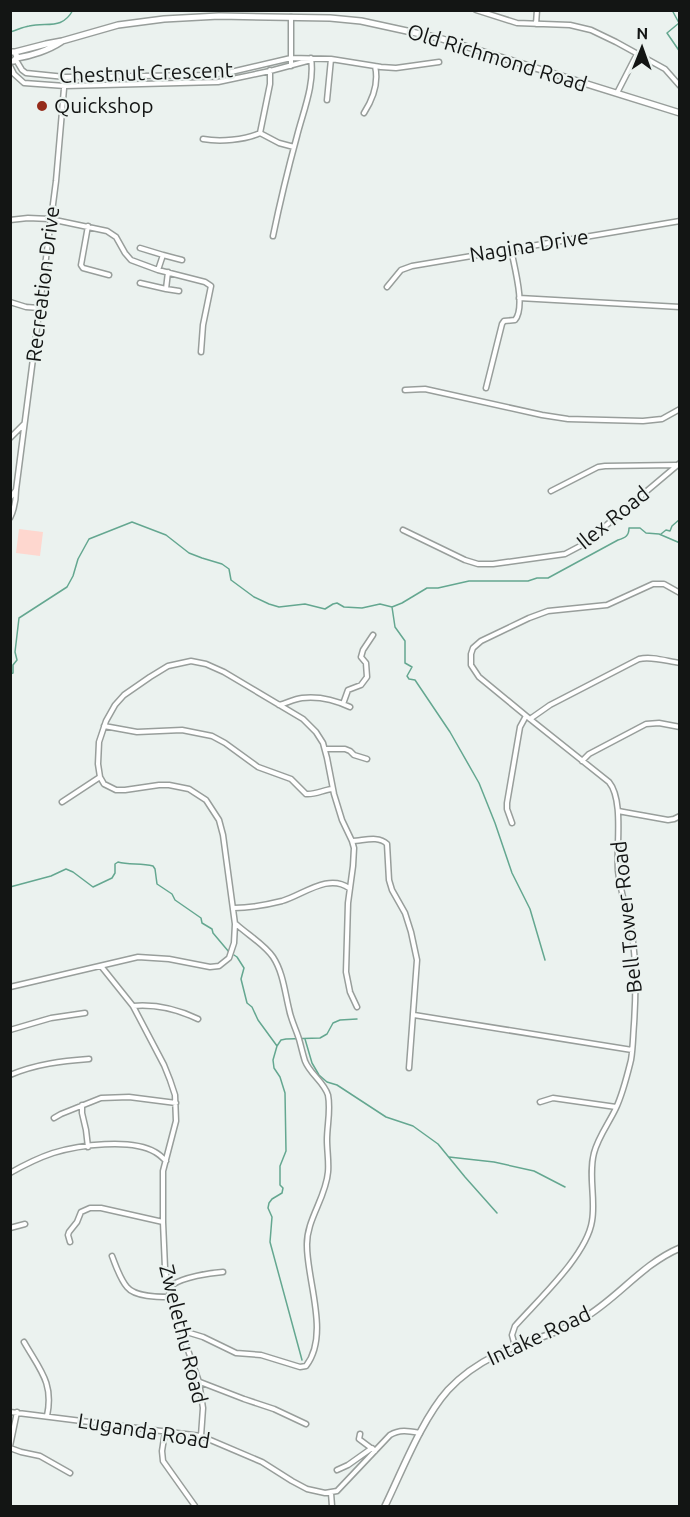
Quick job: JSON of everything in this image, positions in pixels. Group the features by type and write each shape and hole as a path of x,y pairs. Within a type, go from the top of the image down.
{"street":[{"path":"183,10 186,18"},
{"path":"476,10 517,23 570,25 591,30 665,69 680,86"},
{"path":"536,24 537,10"},
{"name":"Old Richmond Road","path":"14,54 24,57 62,41 118,25 164,19 219,16 330,18 361,21 439,38 680,113"},
{"path":"291,17 291,66"},
{"name":"Chestnut Crescent","path":"14,54 26,73 65,77 196,76 231,72 291,58 332,59 396,68 439,62"},
{"path":"617,94 637,54"},
{"path":"273,236 311,81 311,59"},
{"name":"Chestnut Crescent","path":"10,66 12,73 24,83 65,86 218,82 291,66 311,59"},
{"path":"327,100 332,59"},
{"path":"260,133 270,84 269,64"},
{"path":"364,113 375,92 377,73 375,66"},
{"name":"Recreation Drive","path":"10,518 15,509 56,181 65,77"},
{"path":"260,133 279,143 294,147"},
{"path":"203,139 229,139 254,136 260,133"},
{"path":"10,220 50,219 107,231 119,240 131,260 205,282 211,286 203,326 201,352"},
{"name":"Nagina Drive","path":"387,287 397,273 406,267 680,221"},
{"path":"88,226 81,266 109,275"},
{"path":"140,248 182,260"},
{"path":"486,388 502,324 504,321 513,320 519,314 519,298 511,249"},
{"path":"159,270 163,255"},
{"path":"166,289 168,272"},
{"path":"140,283 179,291"},
{"path":"519,298 680,307"},
{"path":"10,302 39,308"},
{"path":"405,390 425,389 568,419 643,422 662,419 680,410"},
{"path":"10,438 25,422"},
{"path":"551,490 598,467 678,464"},
{"name":"Ilex Road","path":"403,530 478,564 565,554 584,544 678,464"},
{"path":"10,498 16,489"},
{"name":"Bell Tower Road","path":"516,1347 512,1335 515,1326 571,1264 585,1242 592,1221 593,1156 623,1089 632,1050 636,993 635,971 631,929 621,892 618,870 618,811 613,787 479,677 470,661 473,648 481,641 542,612 607,605 652,584 663,584 680,593"},
{"path":"343,704 348,690 361,685 367,677 366,664 361,657 373,635"},
{"path":"512,824 507,803 520,727 528,718 639,659 655,658 680,663"},
{"path":"10,987 138,957 169,959 209,967 219,966 229,958 236,934 236,924 224,835 219,820 206,800 189,789 169,785 116,790 104,784 100,777 99,742 108,716 124,694 168,666 190,661 206,664 224,672 308,724 325,749 332,789 352,841 354,856 349,888 346,972 350,992 357,1007"},
{"path":"278,705 306,698 331,699 350,707"},
{"path":"582,760 646,724 680,727"},
{"path":"104,726 136,732 182,730 212,736 258,767 291,779 306,794 332,789"},
{"path":"325,749 342,749 367,759"},
{"path":"62,802 100,777"},
{"path":"618,811 668,820 679,817"},
{"path":"352,841 377,839 387,844 388,880 405,913 416,950 417,972 409,1068"},
{"path":"234,908 257,907 284,900 323,884 343,884 349,888"},
{"path":"180,1330 203,1337 236,1353 261,1355 296,1366 303,1367 309,1362 314,1350 317,1317 307,1265 306,1243 328,1173 329,1110 326,1091 305,1061 279,967 265,947 236,924"},
{"name":"Zwelethu Road","path":"101,966 133,1006 170,1080 176,1103 176,1122 163,1171 165,1268 180,1330 199,1382 203,1408 201,1436"},
{"path":"133,1006 158,1006 198,1019"},
{"path":"10,1030 51,1018 85,1013"},
{"path":"414,1015 632,1050"},
{"path":"10,1075 46,1064 89,1059"},
{"path":"54,1118 101,1098 144,1098 176,1103"},
{"path":"540,1102 553,1098 616,1107"},
{"path":"82,1105 88,1147"},
{"path":"10,1173 55,1153 111,1144 147,1148 157,1152 166,1161"},
{"path":"70,1242 69,1232 81,1212 90,1208 101,1208 163,1222"},
{"path":"10,1228 25,1224"},
{"name":"Intake Road","path":"385,1506 438,1403 457,1381 496,1355 558,1331 584,1318 608,1301 652,1263 680,1248"},
{"path":"112,1256 124,1283 132,1292 151,1297 170,1295 174,1283 223,1272"},
{"path":"24,1342 48,1384 50,1393 47,1416"},
{"path":"199,1382 274,1409 306,1424"},
{"name":"Luganda Road","path":"10,1412 201,1436 262,1462 299,1486 318,1492 331,1492"},
{"path":"17,1412 10,1447 40,1456 70,1473"},
{"path":"332,1506 331,1492 337,1491 373,1450 390,1435 407,1431 421,1433"},
{"path":"165,1432 163,1461 195,1506"},
{"path":"360,1434 359,1439 373,1450"},
{"path":"337,1470 373,1450"}],"shaded area":[{"path":"19,529 43,532 40,556 16,553"}],"waterway":[{"path":"10,32 29,26 59,23 73,10"},
{"path":"672,10 679,23 667,33 680,52"},
{"path":"661,534 666,530 670,531 680,519"},
{"path":"10,674 13,673 13,665 17,660 15,652 19,618 67,587 89,539 132,522 166,535 189,553 222,564 229,569 231,580 254,597 269,604 279,607 305,604 325,609 337,603 344,607 362,608 380,604 392,607 427,588 438,588 469,581 528,581 548,578 625,537 629,528 640,528 646,533 659,534 680,543"},
{"path":"392,607 395,627 405,641 405,663 412,667 407,676 415,680 450,732 479,783 512,873 530,909 545,960"},
{"path":"10,887 51,876 66,869 93,887 112,878 115,873 115,864 118,862 153,866 157,884 201,918 202,923 212,929 229,952"},
{"path":"234,955 244,968 241,979 247,1003 252,1007 258,1020 277,1046 273,1060 274,1068 280,1077 285,1093 286,1151 280,1166 280,1185 283,1188 282,1193 269,1203 268,1208 272,1217 270,1242 302,1360"},
{"path":"277,1046 281,1040 286,1039 320,1038 327,1034 333,1023 340,1020 357,1019"},
{"path":"305,1039 312,1063 319,1075 386,1117 413,1126 438,1144 497,1213"},
{"path":"449,1157 494,1162 534,1171 565,1187"}],"place":[{"name":"Quickshop","path":"42,106"}]}
